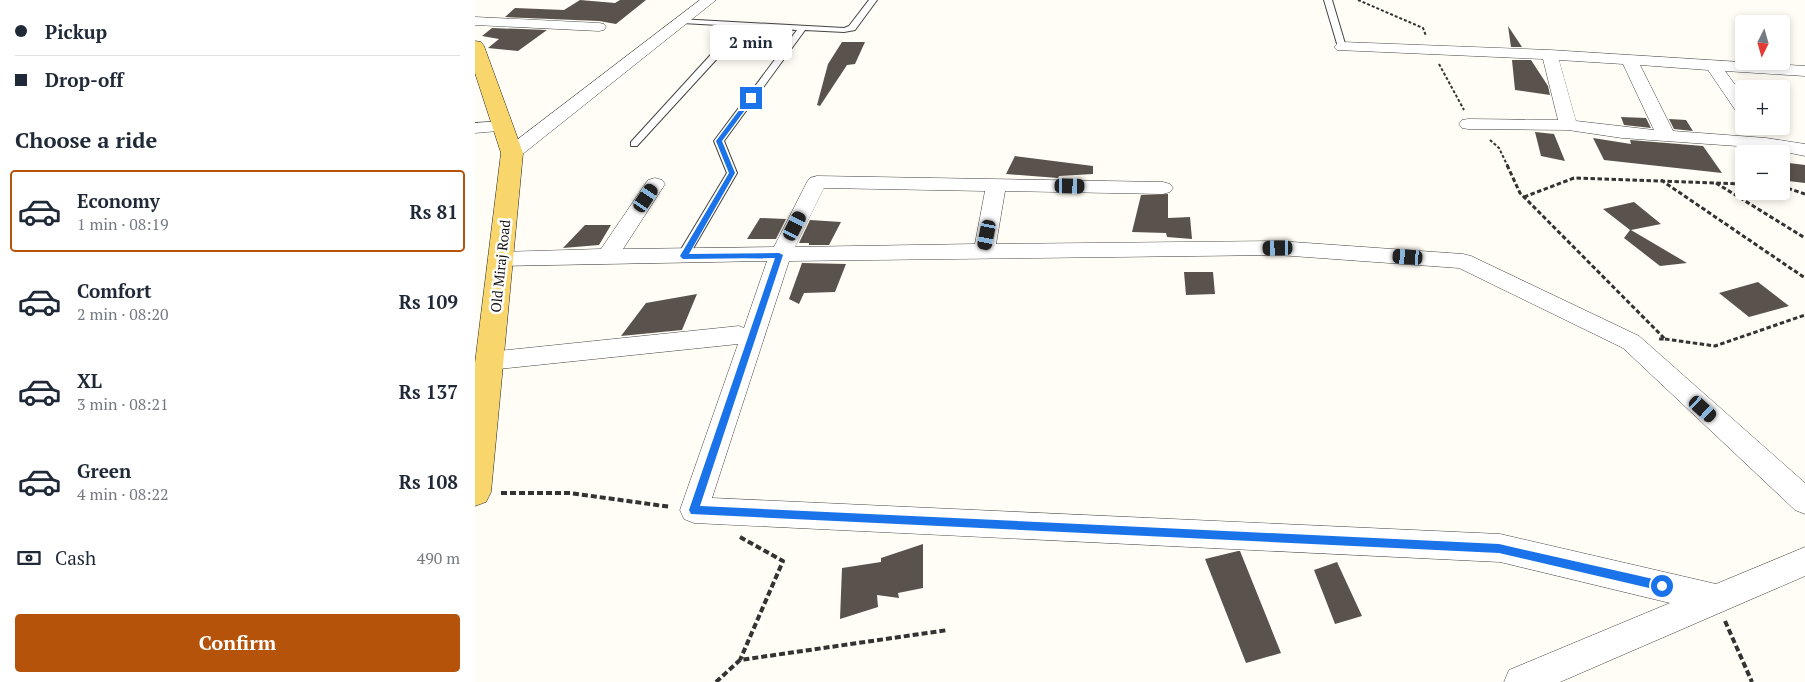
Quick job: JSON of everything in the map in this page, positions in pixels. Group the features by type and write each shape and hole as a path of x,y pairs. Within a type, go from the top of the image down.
{"main road":[{"name":"Old Miraj Road","path":"475,46 512,153 489,361 480,484"}],"street":[{"path":"512,153 709,0"},
{"path":"475,21 599,26"},
{"path":"1342,47 1629,60 1805,71"},
{"path":"1550,56 1568,125"},
{"path":"1629,60 1666,136"},
{"path":"1713,65 1735,97"},
{"path":"1466,118 1568,125 1622,133 1766,142 1805,150"},
{"path":"475,128 503,126"},
{"path":"1761,135 1766,142"},
{"path":"1163,188 817,182 779,255 694,510 1499,548 1716,599"},
{"path":"607,256 655,184"},
{"path":"984,252 996,185"},
{"path":"501,259 1278,248 1463,262 1631,342 1805,502"},
{"path":"489,361 739,334"},
{"path":"1521,682 1805,561"}],"lane":[{"path":"682,21 844,30 852,28 873,0"},
{"path":"1328,0 1342,47"},
{"path":"634,144 744,24"},
{"path":"683,256 732,173 719,141 803,27"}],"path":[{"path":"1358,0 1423,28"},
{"path":"1432,51 1466,118"},
{"path":"1487,137 1499,148 1520,193 1665,339"},
{"path":"1524,196 1574,178 1735,183"},
{"path":"1661,180 1805,278"},
{"path":"1714,182 1805,238"},
{"path":"1790,189 1805,194"},
{"path":"1631,342 1665,339 1715,346 1805,316"},
{"path":"480,484 570,493 694,510"},
{"path":"716,682 740,660 783,561 734,534"},
{"path":"1716,599 1752,682"},
{"path":"740,660 948,630"}],"building":[{"path":"580,0 615,3 620,0 646,0 616,24 599,21 505,17 515,8 564,10"},
{"path":"1508,26 1522,47 1511,47"},
{"path":"492,28 547,30 518,51 488,48 499,39 482,36"},
{"path":"842,42 865,42 855,64 847,65 820,106 817,105 828,64"},
{"path":"1512,60 1531,60 1548,86 1550,95 1515,90"},
{"path":"1621,117 1646,118 1651,128 1624,125"},
{"path":"1669,119 1686,120 1693,131 1674,129"},
{"path":"1535,132 1554,134 1565,161 1541,156"},
{"path":"1593,138 1631,144 1630,140 1703,146 1722,173 1604,160"},
{"path":"1015,156 1093,166 1093,174 1059,176 1058,178 1006,174"},
{"path":"1790,163 1805,165 1805,183 1790,181"},
{"path":"1168,194 1168,218 1190,217 1192,239 1167,237 1166,233 1132,232 1141,195"},
{"path":"1634,202 1661,224 1631,230 1687,263 1660,266 1624,238 1630,230 1603,209"},
{"path":"760,218 786,219 776,239 747,239"},
{"path":"810,220 841,222 829,245 799,243"},
{"path":"585,225 611,225 599,245 563,248"},
{"path":"802,263 846,264 835,292 804,293 799,304 789,299"},
{"path":"1184,272 1213,272 1215,294 1186,295"},
{"path":"1758,282 1789,306 1749,317 1719,293"},
{"path":"697,294 682,330 621,336 646,303"},
{"path":"923,544 923,588 898,593 899,598 877,595 878,607 840,619 842,568 881,562 881,558"},
{"path":"1240,551 1281,653 1246,663 1205,559"},
{"path":"1337,562 1362,616 1335,624 1314,570"}],"route":[{"path":"751,98 719,141 732,173 683,256 779,255 694,510 1499,548 1662,586"}]}
